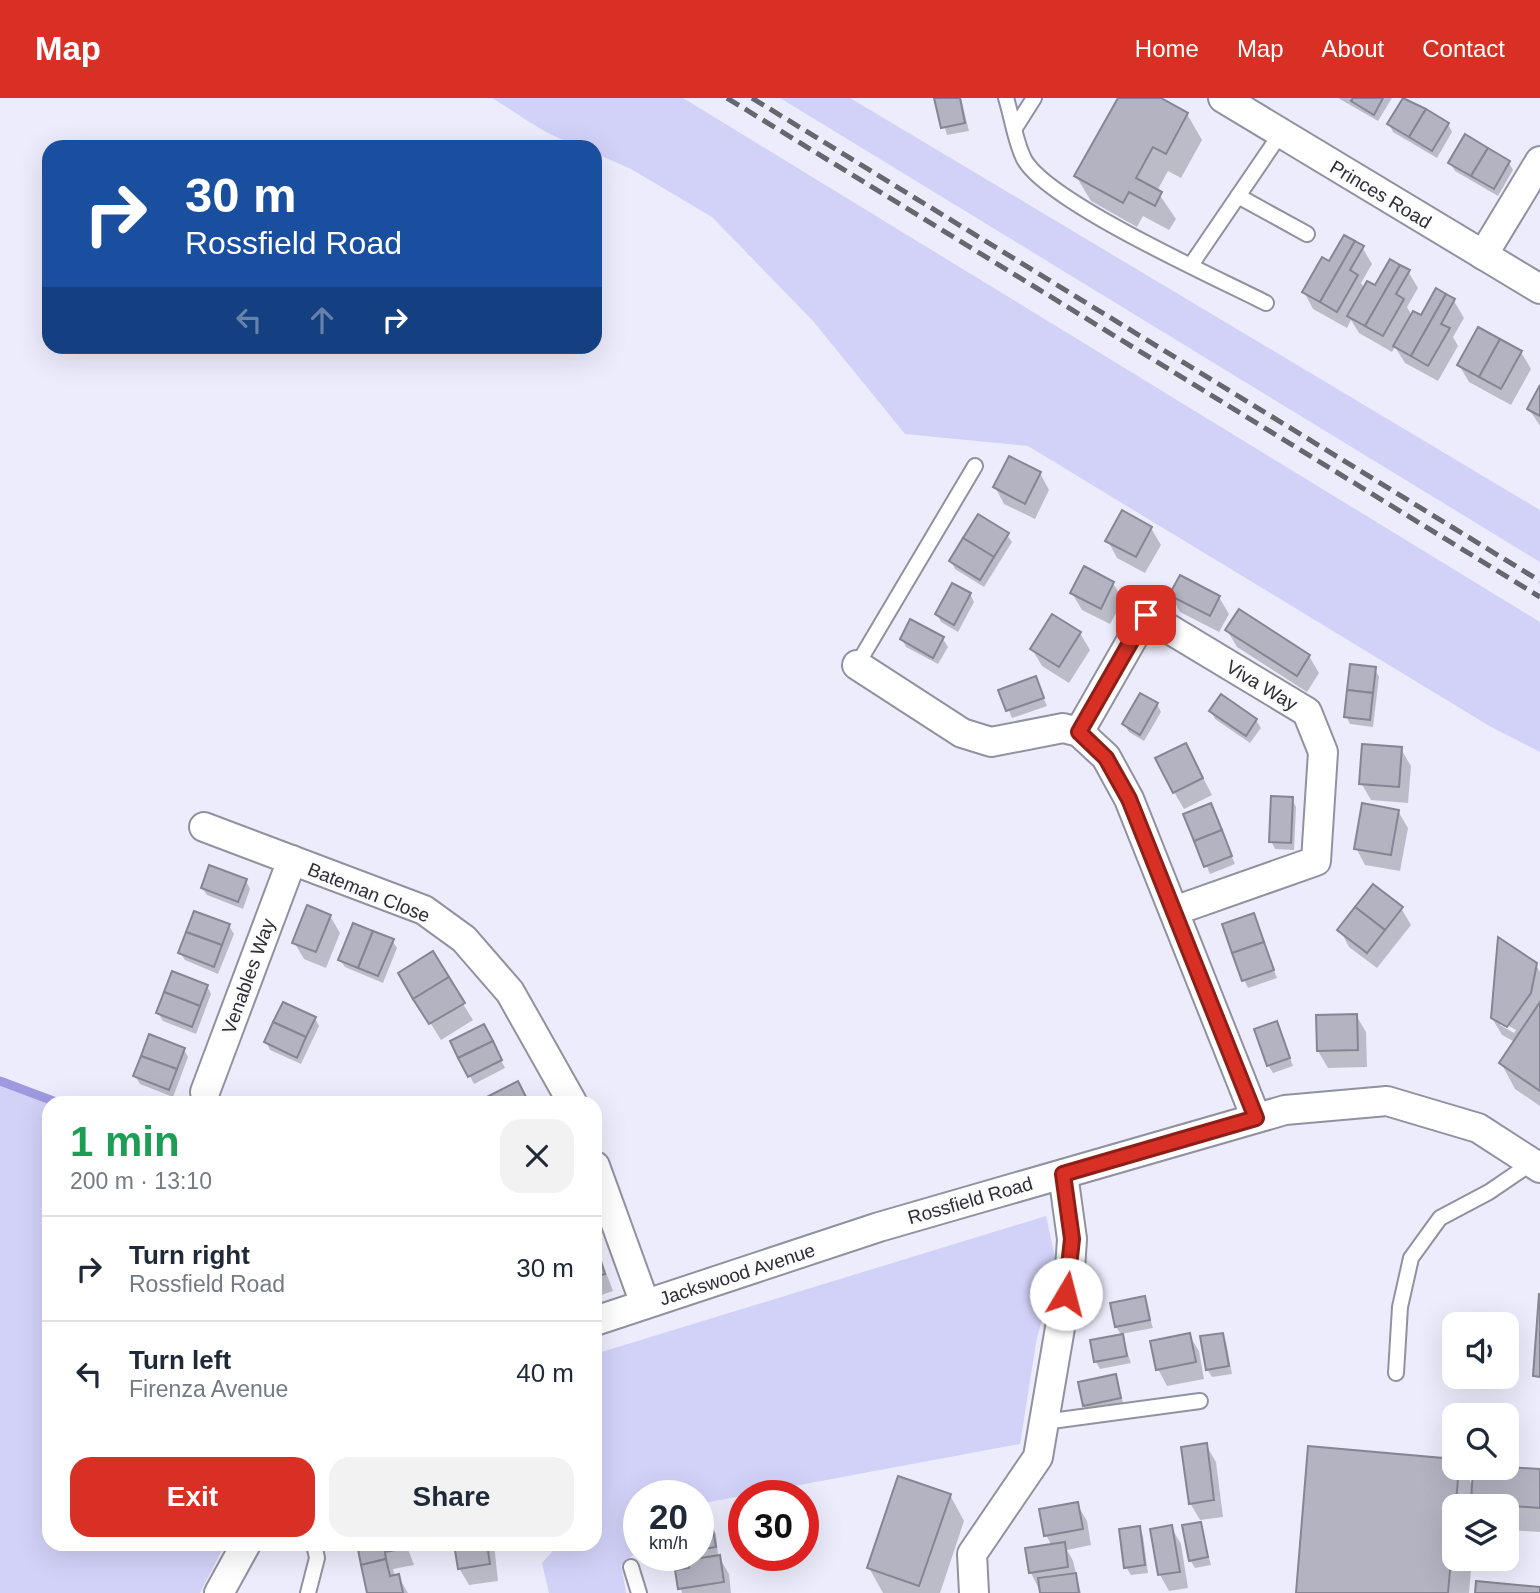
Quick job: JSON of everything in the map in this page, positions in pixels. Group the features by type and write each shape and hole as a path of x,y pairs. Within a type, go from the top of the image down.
{"street":[{"name":"Princes Road","path":"1223,98 1540,289"},
{"path":"1483,255 1540,161"},
{"name":"Viva Way","path":"1079,732 1146,615 1307,712 1323,752 1316,861 1174,911"},
{"path":"857,665 962,733 991,742 1063,728 1079,732 1106,758 1129,799 1256,1118"},
{"name":"Bateman Close","path":"204,827 424,910 464,939 510,992 569,1096"},
{"name":"Venables Way","path":"207,1096 292,860"},
{"name":"Rossfield Road","path":"879,1227 1285,1110 1387,1101 1478,1128 1537,1165"},
{"path":"974,1593 972,1555 1038,1457 1070,1269 1072,1239 1063,1174"},
{"path":"602,1185 645,1304"},
{"name":"Jackswood Avenue","path":"602,1319 879,1227"},
{"path":"228,1590 243,1551"}],"lane":[{"path":"1006,98 1025,160 1042,180 1112,225 1266,303"},
{"path":"1015,128 1034,98"},
{"path":"1191,265 1281,133"},
{"path":"1238,196 1307,234"},
{"path":"857,665 975,466"},
{"path":"1396,1373 1400,1307 1410,1258 1440,1217 1537,1165"},
{"path":"1044,1422 1200,1401"},
{"path":"308,1593 317,1558 316,1551"},
{"path":"632,1571 639,1593"}],"shaded area":[{"path":"492,98 683,98 1540,622 1540,752 1491,727 1028,446 905,434 813,321 712,217 631,169 602,156 602,140 564,140"},
{"path":"780,98 850,98 1540,510 1540,562"},
{"path":"0,1081 42,1097 42,1551 221,1551 200,1593 0,1593"},
{"path":"1046,1216 1056,1262 1036,1343 1020,1444 819,1481 728,1480 728,1498 714,1501 714,1480 623,1480 621,1565 626,1593 549,1593 542,1563 553,1551 602,1551 602,1352"}],"building":[{"path":"934,98 960,98 965,123 941,128"},
{"path":"1118,98 1161,98 1188,113 1166,154 1153,147 1136,178 1162,192 1155,206 1129,192 1123,203 1074,176"},
{"path":"1353,98 1383,98 1374,115 1351,101"},
{"path":"1403,98 1426,109 1409,137 1387,124"},
{"path":"1426,109 1449,123 1432,151 1409,137"},
{"path":"1465,134 1488,148 1471,176 1448,163"},
{"path":"1488,148 1510,161 1494,189 1471,176"},
{"path":"1344,235 1355,241 1320,302 1302,292 1322,257 1329,261"},
{"path":"1355,241 1364,246 1350,270 1358,275 1337,312 1320,302"},
{"path":"1390,259 1400,265 1365,326 1347,316 1367,281 1375,285"},
{"path":"1400,265 1410,270 1396,294 1404,299 1383,336 1365,326"},
{"path":"1436,288 1446,294 1411,356 1393,346 1413,311 1421,315"},
{"path":"1446,294 1455,299 1441,324 1450,328 1428,366 1411,356"},
{"path":"1478,327 1500,339 1479,377 1457,365"},
{"path":"1500,339 1522,351 1501,389 1479,377"},
{"path":"1540,385 1540,416 1527,409"},
{"path":"1009,456 1041,472 1025,504 993,487"},
{"path":"1122,510 1152,527 1136,557 1105,541"},
{"path":"978,514 1009,533 994,557 963,538"},
{"path":"963,538 994,557 980,580 949,561"},
{"path":"1084,566 1114,582 1101,609 1070,593"},
{"path":"1180,575 1220,596 1210,616 1169,595"},
{"path":"952,583 971,593 954,625 935,614"},
{"path":"1239,609 1310,655 1297,676 1225,630"},
{"path":"1052,614 1081,632 1059,667 1030,649"},
{"path":"910,619 944,637 933,658 900,639"},
{"path":"1350,664 1376,667 1373,693 1347,690"},
{"path":"1036,676 1044,698 1006,711 998,690"},
{"path":"1347,690 1373,693 1370,720 1344,717"},
{"path":"1140,693 1158,703 1140,735 1122,724"},
{"path":"1221,694 1257,719 1246,736 1209,711"},
{"path":"1186,743 1203,778 1173,793 1155,758"},
{"path":"1362,744 1402,747 1399,787 1359,784"},
{"path":"1271,796 1293,797 1291,843 1269,842"},
{"path":"1211,803 1222,830 1194,841 1183,814"},
{"path":"1362,803 1399,810 1391,855 1354,849"},
{"path":"1222,830 1232,856 1204,867 1194,841"},
{"path":"209,865 247,879 238,902 201,888"},
{"path":"1373,884 1403,907 1385,930 1355,907"},
{"path":"307,905 331,915 316,952 292,943"},
{"path":"1355,907 1385,930 1367,953 1337,930"},
{"path":"194,911 230,924 222,945 186,932"},
{"path":"1254,913 1264,942 1232,953 1222,924"},
{"path":"353,923 373,931 358,968 338,960"},
{"path":"373,931 394,939 378,976 358,968"},
{"path":"186,932 222,945 214,967 178,953"},
{"path":"1498,937 1537,963 1531,993 1507,1027 1491,1018"},
{"path":"1264,942 1274,970 1242,981 1232,953"},
{"path":"433,951 449,977 413,999 398,973"},
{"path":"172,971 208,985 200,1006 164,992"},
{"path":"449,977 465,1003 429,1024 413,999"},
{"path":"164,992 200,1006 192,1027 156,1013"},
{"path":"283,1002 316,1017 306,1037 273,1022"},
{"path":"1540,1002 1540,1091 1499,1063"},
{"path":"1357,1014 1358,1050 1317,1051 1316,1015"},
{"path":"1277,1021 1290,1058 1267,1066 1254,1029"},
{"path":"273,1022 306,1037 297,1058 264,1042"},
{"path":"484,1024 493,1041 458,1058 450,1041"},
{"path":"149,1034 185,1048 177,1069 141,1056"},
{"path":"493,1041 502,1060 468,1077 458,1058"},
{"path":"141,1056 177,1069 169,1090 133,1076"},
{"path":"518,1081 526,1096 489,1096"},
{"path":"1540,1294 1540,1377 1533,1376"},
{"path":"1145,1296 1150,1320 1115,1327 1110,1303"},
{"path":"1190,1333 1196,1362 1156,1370 1150,1341"},
{"path":"1223,1333 1229,1366 1206,1370 1200,1336"},
{"path":"1123,1334 1127,1356 1094,1362 1090,1340"},
{"path":"1116,1374 1121,1398 1083,1406 1078,1382"},
{"path":"1207,1443 1214,1500 1189,1504 1181,1447"},
{"path":"1308,1446 1442,1458 1442,1480 1458,1480 1457,1494 1442,1494 1442,1571 1450,1571 1448,1593 1296,1593"},
{"path":"1519,1468 1540,1469 1540,1508 1519,1506 1519,1494 1472,1494 1472,1480 1519,1480"},
{"path":"898,1476 951,1494 919,1586 867,1568"},
{"path":"1078,1502 1083,1529 1044,1536 1039,1509"},
{"path":"1201,1522 1208,1557 1189,1561 1182,1525"},
{"path":"1172,1525 1180,1572 1158,1575 1150,1529"},
{"path":"1140,1526 1145,1565 1124,1568 1119,1529"},
{"path":"1065,1542 1068,1567 1029,1573 1025,1548"},
{"path":"358,1551 390,1551 385,1552 386,1559 361,1565"},
{"path":"455,1551 488,1551 490,1564 458,1569"},
{"path":"720,1555 724,1582 678,1589 675,1571 714,1571 714,1556"},
{"path":"386,1559 390,1576 399,1574 403,1593 367,1593 361,1565"},
{"path":"1076,1573 1079,1593 1040,1593 1038,1578"},
{"path":"1476,1581 1540,1587 1540,1593 1475,1593"}],"waterway":[{"path":"0,1081 42,1097"}],"railway":[{"path":"727,98 1540,597"},
{"path":"752,98 1540,581"}],"route":[{"path":"1066,1294 1072,1239 1063,1174 1256,1118 1129,799 1106,758 1079,732 1146,615"}]}
